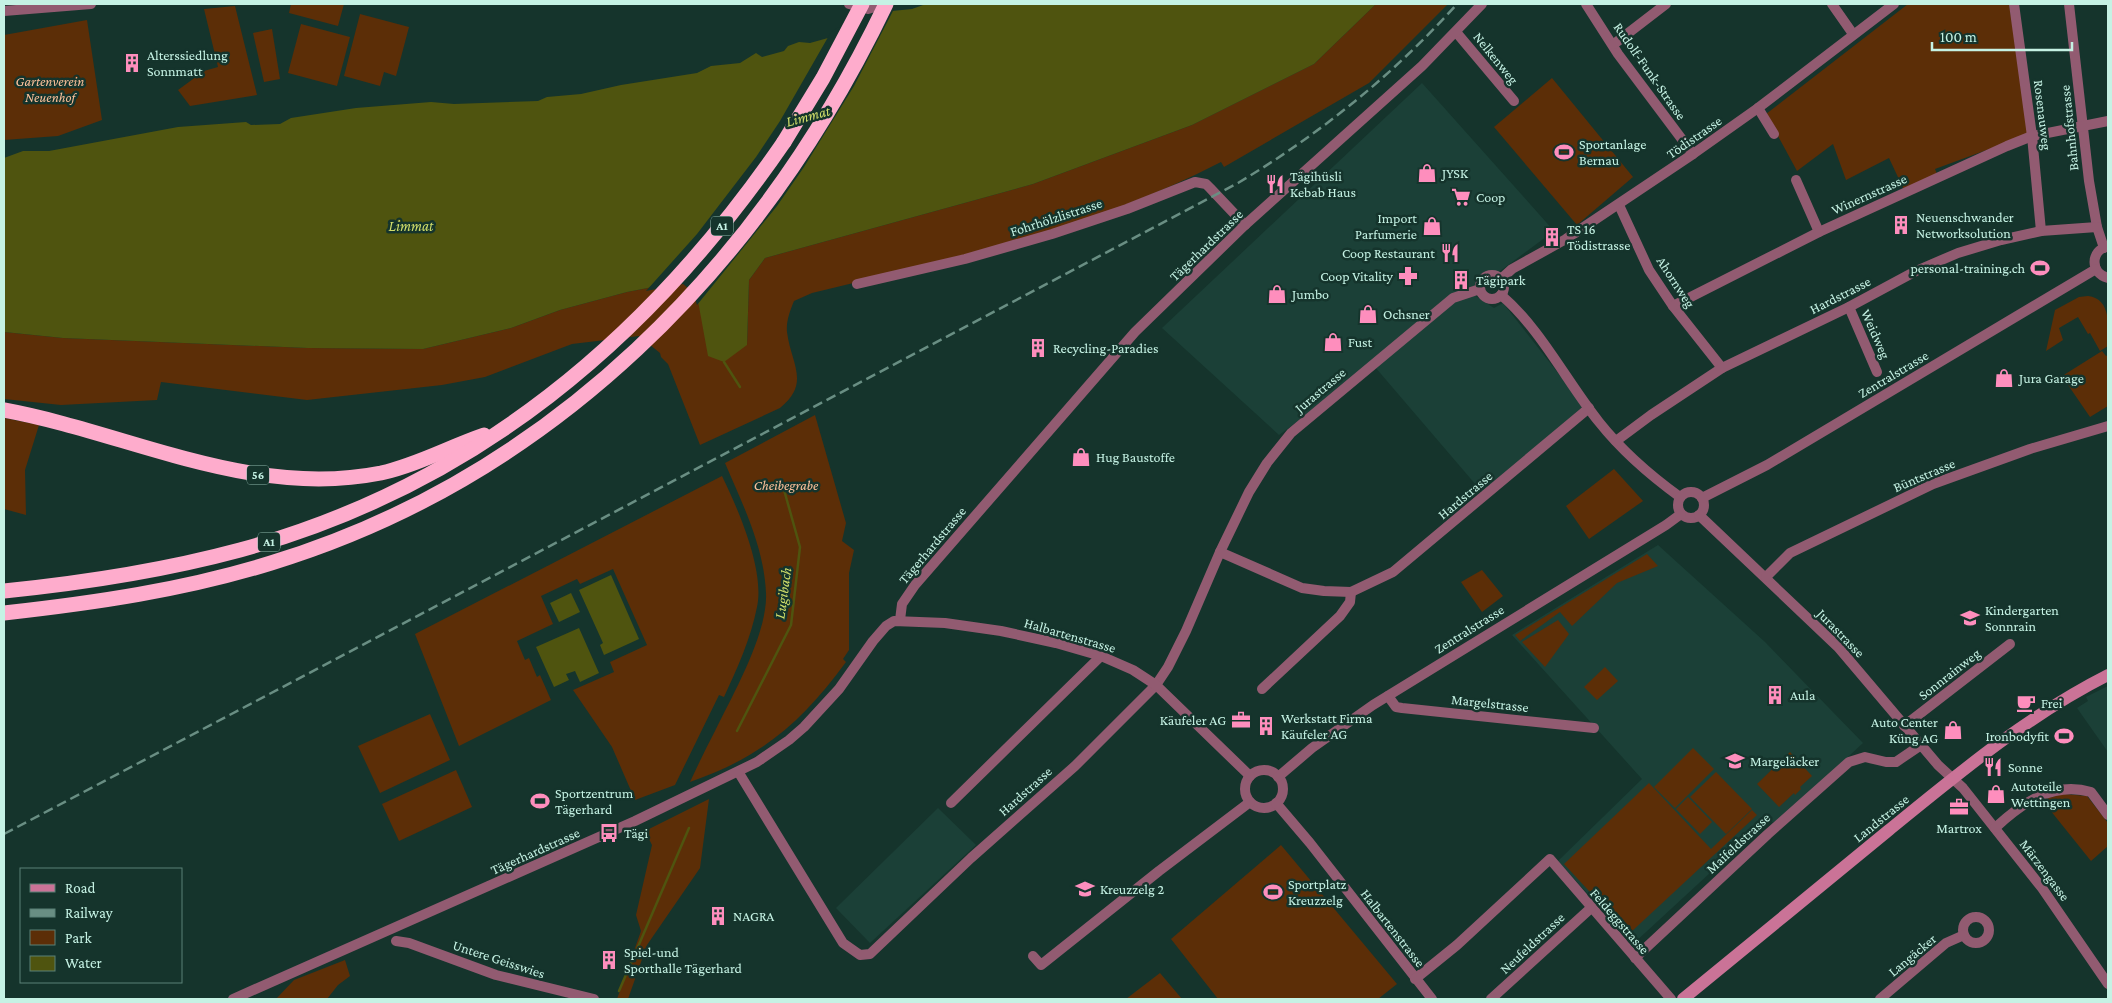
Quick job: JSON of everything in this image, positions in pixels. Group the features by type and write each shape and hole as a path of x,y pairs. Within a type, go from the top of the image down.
{"highway":[{"name":"A1","path":"4,613 121,598 221,577 303,553 390,518 479,470 543,428 621,365 690,297 743,235 802,154 842,89 885,4"},
{"name":"A1","path":"4,591 143,572 216,556 288,536 358,509 404,488 511,425 582,370 654,304 715,234 774,156 819,86 865,6"},
{"name":"56","path":"4,410 65,423 223,468 295,479 343,478 394,470 511,425"}],"main road":[{"name":"Landstrasse","path":"1683,999 1953,778 2028,721 2058,702 2108,675"}],"street":[{"path":"4,11 14,7 91,4"},
{"path":"850,4 865,6 885,4"},
{"name":"Tägerhardstrasse","path":"233,999 544,862 739,772 775,751 804,727 838,689 886,626 900,620 902,604 915,585 1135,332 1245,226 1422,66 1482,4"},
{"name":"Rudolf-Funk-Strasse","path":"1586,4 1614,44 1618,54 1693,154"},
{"path":"1614,44 1666,4"},
{"path":"1832,4 1853,34"},
{"name":"Tödistrasse","path":"1501,279 1512,269 1566,239 1693,154 1758,108 1894,4"},
{"name":"Rosenauweg","path":"2014,4 2032,136 2041,231"},
{"name":"Bahnhofstrasse","path":"2069,4 2089,181 2097,227 2106,247"},
{"name":"Nelkenweg","path":"1456,32 1514,101"},
{"path":"1758,108 1774,134"},
{"name":"Winernstrasse","path":"1673,306 1819,232 2032,136 2108,121"},
{"path":"1796,180 1819,232"},
{"name":"Fohrhölzlistrasse","path":"857,284 965,259 1052,234 1126,209 1194,182 1206,184 1245,226"},
{"name":"Ahornweg","path":"1619,205 1649,270 1673,306 1722,368"},
{"name":"Hardstrasse","path":"1616,441 1651,415 1722,368 1849,307 1916,271 1958,253 2001,240 2041,231 2097,227"},
{"path":"2106,247 2096,254 2094,264 2102,276 2108,278"},
{"name":"Zentralstrasse","path":"1702,498 1767,465 2096,269"},
{"path":"1494,275 1501,279 1504,285 1501,295 1491,299 1484,296 1480,289 1482,282 1487,276 1494,275"},
{"name":"Jurastrasse","path":"1220,552 1249,492 1267,463 1291,433 1453,298 1480,289"},
{"path":"1501,295 1526,320 1589,408 1616,441 1640,464 1680,497"},
{"name":"Weidweg","path":"1849,307 1877,372"},
{"name":"Hardstrasse","path":"739,772 842,943 860,955 870,954 971,858 1075,766 1156,685 1168,667 1186,630 1220,552 1302,588 1351,592 1393,572 1589,408"},
{"name":"Büntstrasse","path":"1766,577 1790,553 1933,484 2030,449 2108,428"},
{"path":"1690,492 1702,498 1704,507 1699,515 1687,518 1681,514 1677,505 1680,497 1690,492"},
{"name":"Zentralstrasse","path":"1278,777 1312,748 1388,696 1681,514"},
{"name":"Jurastrasse","path":"1699,515 1838,647 1904,726 1953,778"},
{"path":"1262,689 1340,616 1350,602 1351,592"},
{"name":"Halbartenstrasse","path":"900,620 944,623 1001,631 1056,642 1101,656 1133,670 1156,685 1250,776"},
{"name":"Sonnrainweg","path":"1904,726 2010,644"},
{"path":"951,803 1101,656"},
{"name":"Margelstrasse","path":"1388,696 1396,707 1402,708 1594,728"},
{"name":"Maifeldstrasse","path":"1635,958 1850,762 1865,757 1886,762 1896,762 1921,745"},
{"path":"1265,770 1278,777 1283,787 1280,798 1276,803 1266,808 1250,802 1245,788 1250,776 1265,770"},
{"name":"Märzengasse","path":"1953,778 2042,888 2108,984"},
{"path":"1995,828 2035,797 2051,791 2072,789 2091,792 2108,815"},
{"path":"1033,956 1041,966 1159,871 1250,802"},
{"name":"Halbartenstrasse","path":"1276,803 1310,843 1432,999"},
{"name":"Feldeggstrasse","path":"1415,979 1457,945 1550,860 1671,999"},
{"name":"Neufeldstrasse","path":"1492,999 1590,908"},
{"name":"Langäcker","path":"1880,999 1946,943 1964,935"},
{"name":"Untere Geisswies","path":"396,941 409,943 496,974 555,991 594,999"}],"shaded area":[{"path":"1422,83 1554,231 1465,297 1474,295 1494,308 1503,303 1584,406 1482,492 1375,367 1404,343 1279,435 1162,328"},
{"name":"Margeläcker","path":"1658,545 1765,642 1863,743 1779,821 1763,824 1633,944 1558,861 1642,779 1512,635"},
{"path":"2108,686 2108,752 2077,708 2088,701 2086,697"},
{"path":"938,808 976,845 870,943 836,908"}],"green space":[{"path":"291,4 344,4 338,26 289,13"},
{"path":"1376,4 1448,4 1369,83 1224,167 1221,162 1123,206 1021,240 812,293 794,301 789,316 787,332 797,373 795,390 780,408 700,445 668,364 661,357 660,353 639,336 572,344 485,377 442,385 307,400 161,382 157,400 61,405 4,399 4,332 63,338 308,348 423,349 511,328 560,310 627,292 684,281 747,345 749,280 765,258 1033,184 1192,125 1314,64"},
{"path":"1908,4 2009,4 2030,134 1935,169 1937,174 1904,190 1889,158 1846,180 1833,144 1797,171 1766,114"},
{"path":"235,6 257,95 190,106 178,90 204,71 218,67 204,9"},
{"path":"360,14 409,27 396,76 384,72 380,86 344,76"},
{"name":"Gartenverein Neuenhof","path":"87,20 102,120 58,136 4,140 4,35"},
{"path":"301,24 350,37 337,86 288,73"},
{"path":"272,29 280,79 264,82 253,33"},
{"name":"Sportanlage Bernau","path":"1552,78 1633,177 1577,225 1494,127"},
{"path":"2088,296 2096,298 2105,308 2108,323 2108,346 2100,351 2078,317 2059,328 2063,340 2046,351 2055,310 2079,297"},
{"path":"2102,351 2106,356 2108,355 2108,406 2090,417 2066,382 2062,383 2059,378"},
{"name":"Cheibegrabe","path":"815,415 846,523 842,541 854,550 849,573 849,650 843,659 846,662 813,703 779,735 739,761 690,782 740,682 755,644 765,609 764,576 757,543 752,526 725,463"},
{"path":"4,418 39,425 25,470 26,515 4,509"},
{"path":"1614,469 1643,501 1589,539 1566,506"},
{"path":"722,476 742,522 754,558 758,592 757,607 739,664 724,697 719,695 675,785 635,800 612,747 573,690 614,672 610,662 647,645 613,569 580,584 577,579 541,596 553,624 517,641 525,660 529,658 537,677 540,675 551,700 459,746 415,634"},
{"path":"1647,554 1658,566 1617,583 1572,626 1560,612 1520,641 1515,635"},
{"path":"1482,570 1503,596 1482,612 1461,582"},
{"path":"1558,620 1569,634 1545,667 1522,642"},
{"path":"1605,667 1618,681 1597,700 1584,687"},
{"path":"430,714 450,760 380,793 358,746"},
{"path":"1693,748 1714,769 1675,808 1654,787"},
{"path":"1790,752 1812,776 1800,787 1801,789 1795,795 1794,793 1779,807 1757,784"},
{"path":"456,770 472,807 399,841 382,804"},
{"path":"1716,772 1752,809 1726,834 1690,797"},
{"path":"1649,783 1711,849 1752,810 1757,815 1630,933 1625,930 1564,864"},
{"path":"2063,794 2087,796 2108,823 2108,846 2091,861 2042,800"},
{"path":"1688,797 1712,822 1700,834 1676,809"},
{"path":"709,799 700,868 647,945 628,999 617,999 641,931 636,915 652,845 645,831"},
{"name":"Sportplatz Kreuzzelg","path":"1281,845 1397,984 1378,999 1218,999 1171,939"},
{"path":"345,960 350,976 338,985 327,999 276,999 294,980"},
{"path":"1160,973 1182,999 1126,999"}],"water":[{"name":"Limmat","path":"926,4 1376,4 1314,64 1192,125 1033,184 765,258 749,280 747,345 724,362 708,356 696,290 684,281 627,292 560,310 511,328 423,349 308,348 63,338 4,332 4,158 23,151 49,151 178,127 246,122 251,125 280,124 291,118 356,108 431,102 454,104 538,101 547,97 581,94 621,85 697,73 711,66 740,63 756,53 762,57 784,51 788,46 799,42 810,43 828,38 838,30 892,11 912,9"},
{"path":"611,575 639,639 604,655 600,645 603,643 579,590"},
{"path":"571,593 580,612 559,622 550,603"},
{"path":"579,628 599,673 580,682 575,671 566,674 569,680 554,687 536,647"}],"pier":[{"path":"894,9 854,86 804,167 777,206 697,305 693,292 683,284 646,291 697,234 756,157 780,121 831,32 837,28 884,14"}],"waterway":[{"name":"Lugibach","path":"724,362 740,387"},
{"name":"Lugibach","path":"737,731 791,625 800,547 781,479"},
{"name":"Lugibach","path":"619,991 689,828"}],"railway":[{"path":"4,834 1238,183 1298,144 1354,102 1407,55 1457,4"}],"place":[{"name":"Alterssiedlung Sonnmatt","path":"132,63"},
{"name":"Sportanlage Bernau","path":"1564,152"},
{"name":"JYSK","path":"1427,173"},
{"name":"Tägihüsli Kebab Haus","path":"1275,184"},
{"name":"Coop","path":"1461,197"},
{"name":"Neuenschwander Networksolution","path":"1901,225"},
{"name":"Import Parfumerie","path":"1432,226"},
{"name":"TS 16 Tödistrasse","path":"1552,237"},
{"name":"Coop Restaurant","path":"1450,253"},
{"name":"personal-training.ch","path":"2040,268"},
{"name":"Coop Vitality","path":"1408,276"},
{"name":"Tägipark","path":"1461,280"},
{"name":"Jumbo","path":"1277,294"},
{"name":"Ochsner","path":"1368,314"},
{"name":"Fust","path":"1333,342"},
{"name":"Recycling-Paradies","path":"1038,348"},
{"name":"Jura Garage","path":"2004,378"},
{"name":"Hug Baustoffe","path":"1081,457"},
{"name":"Kindergarten Sonnrain","path":"1970,618"},
{"name":"Aula","path":"1775,695"},
{"name":"Frei","path":"2026,703"},
{"name":"Käufeler AG","path":"1241,720"},
{"name":"Werkstatt Firma Käufeler AG","path":"1266,726"},
{"name":"Auto Center Küng AG","path":"1953,730"},
{"name":"Ironbodyfit","path":"2064,736"},
{"name":"Margeläcker","path":"1735,761"},
{"name":"Sonne","path":"1993,767"},
{"name":"Autoteile Wettingen","path":"1996,794"},
{"name":"Sportzentrum Tägerhard","path":"540,801"},
{"name":"Martrox","path":"1959,807"},
{"name":"Tägi","path":"609,833"},
{"name":"Kreuzzelg 2","path":"1085,889"},
{"name":"Sportplatz Kreuzzelg","path":"1273,892"},
{"name":"NAGRA","path":"718,916"},
{"name":"Spiel-und Sporthalle Tägerhard","path":"609,960"}]}
